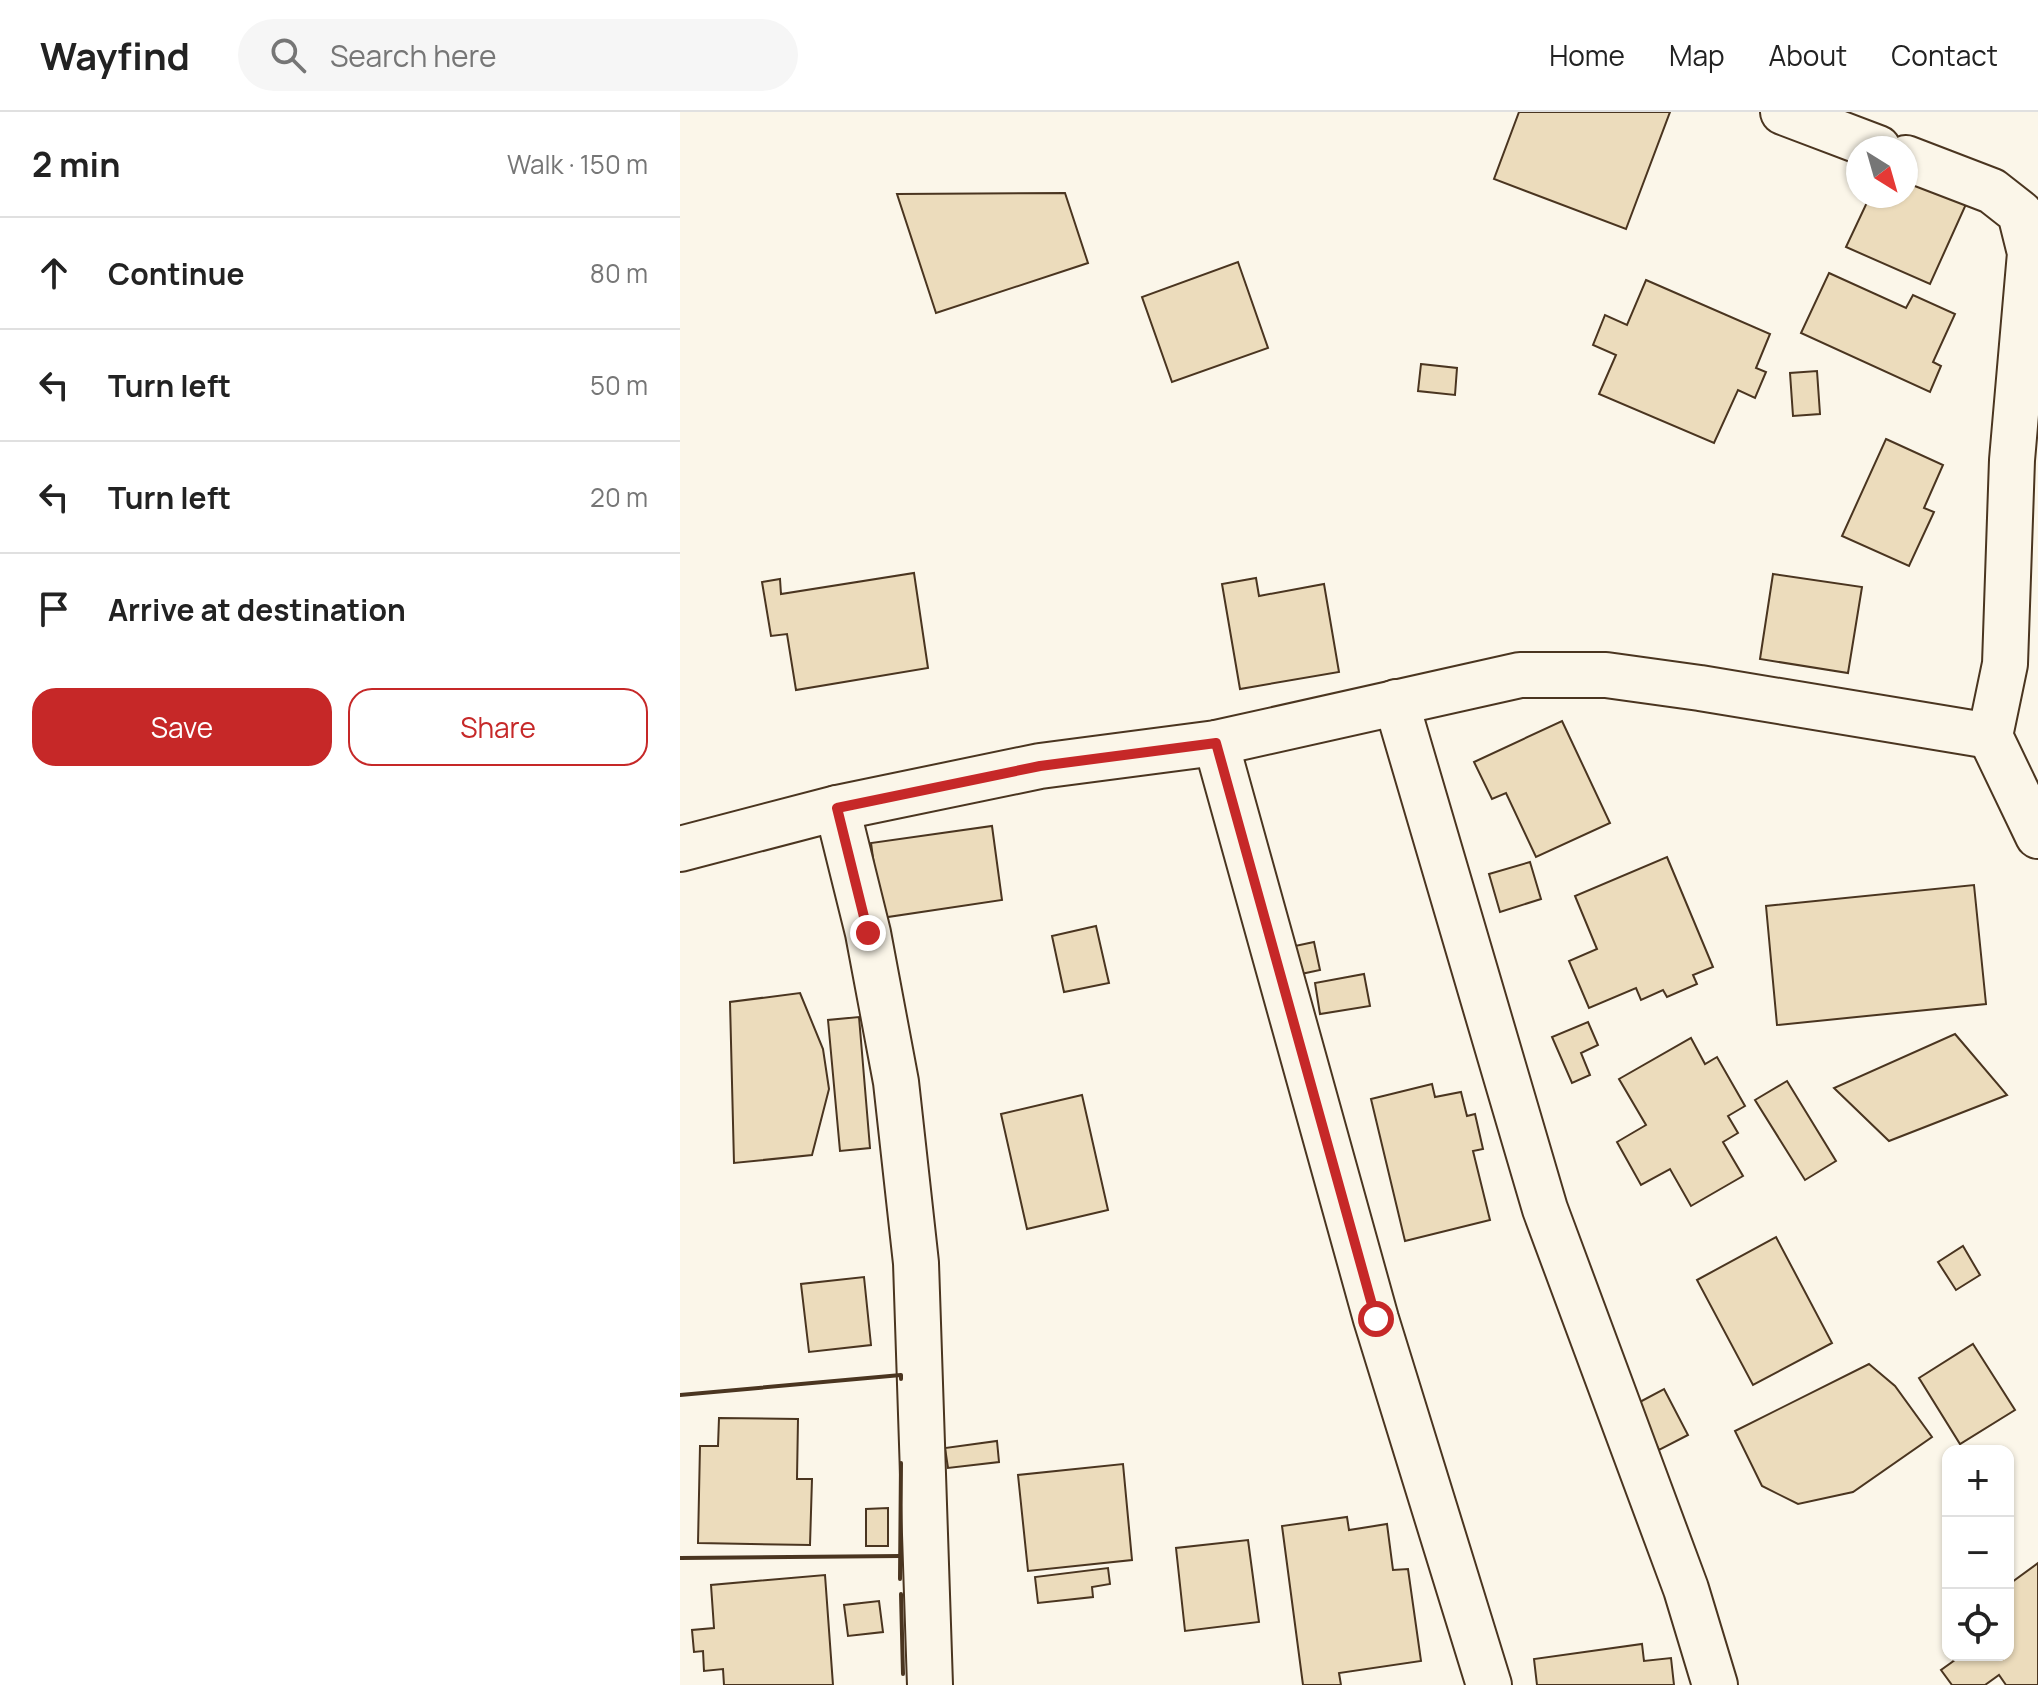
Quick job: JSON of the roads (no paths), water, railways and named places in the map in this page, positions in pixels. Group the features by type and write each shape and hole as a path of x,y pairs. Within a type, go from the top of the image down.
{"street":[{"path":"1783,112 1846,136"},
{"path":"1918,163 1992,191 2020,213 2030,253 2012,460 2021,657 1990,736 2038,836"},
{"path":"680,849 837,808 1040,766 1216,743 1520,675 1606,675 1990,736"},
{"path":"1396,702 1545,1209 1686,1589 1715,1685"},
{"path":"1216,743 1376,1319 1489,1685"},
{"path":"837,808 868,933 896,1082 916,1263 930,1685"}]}
